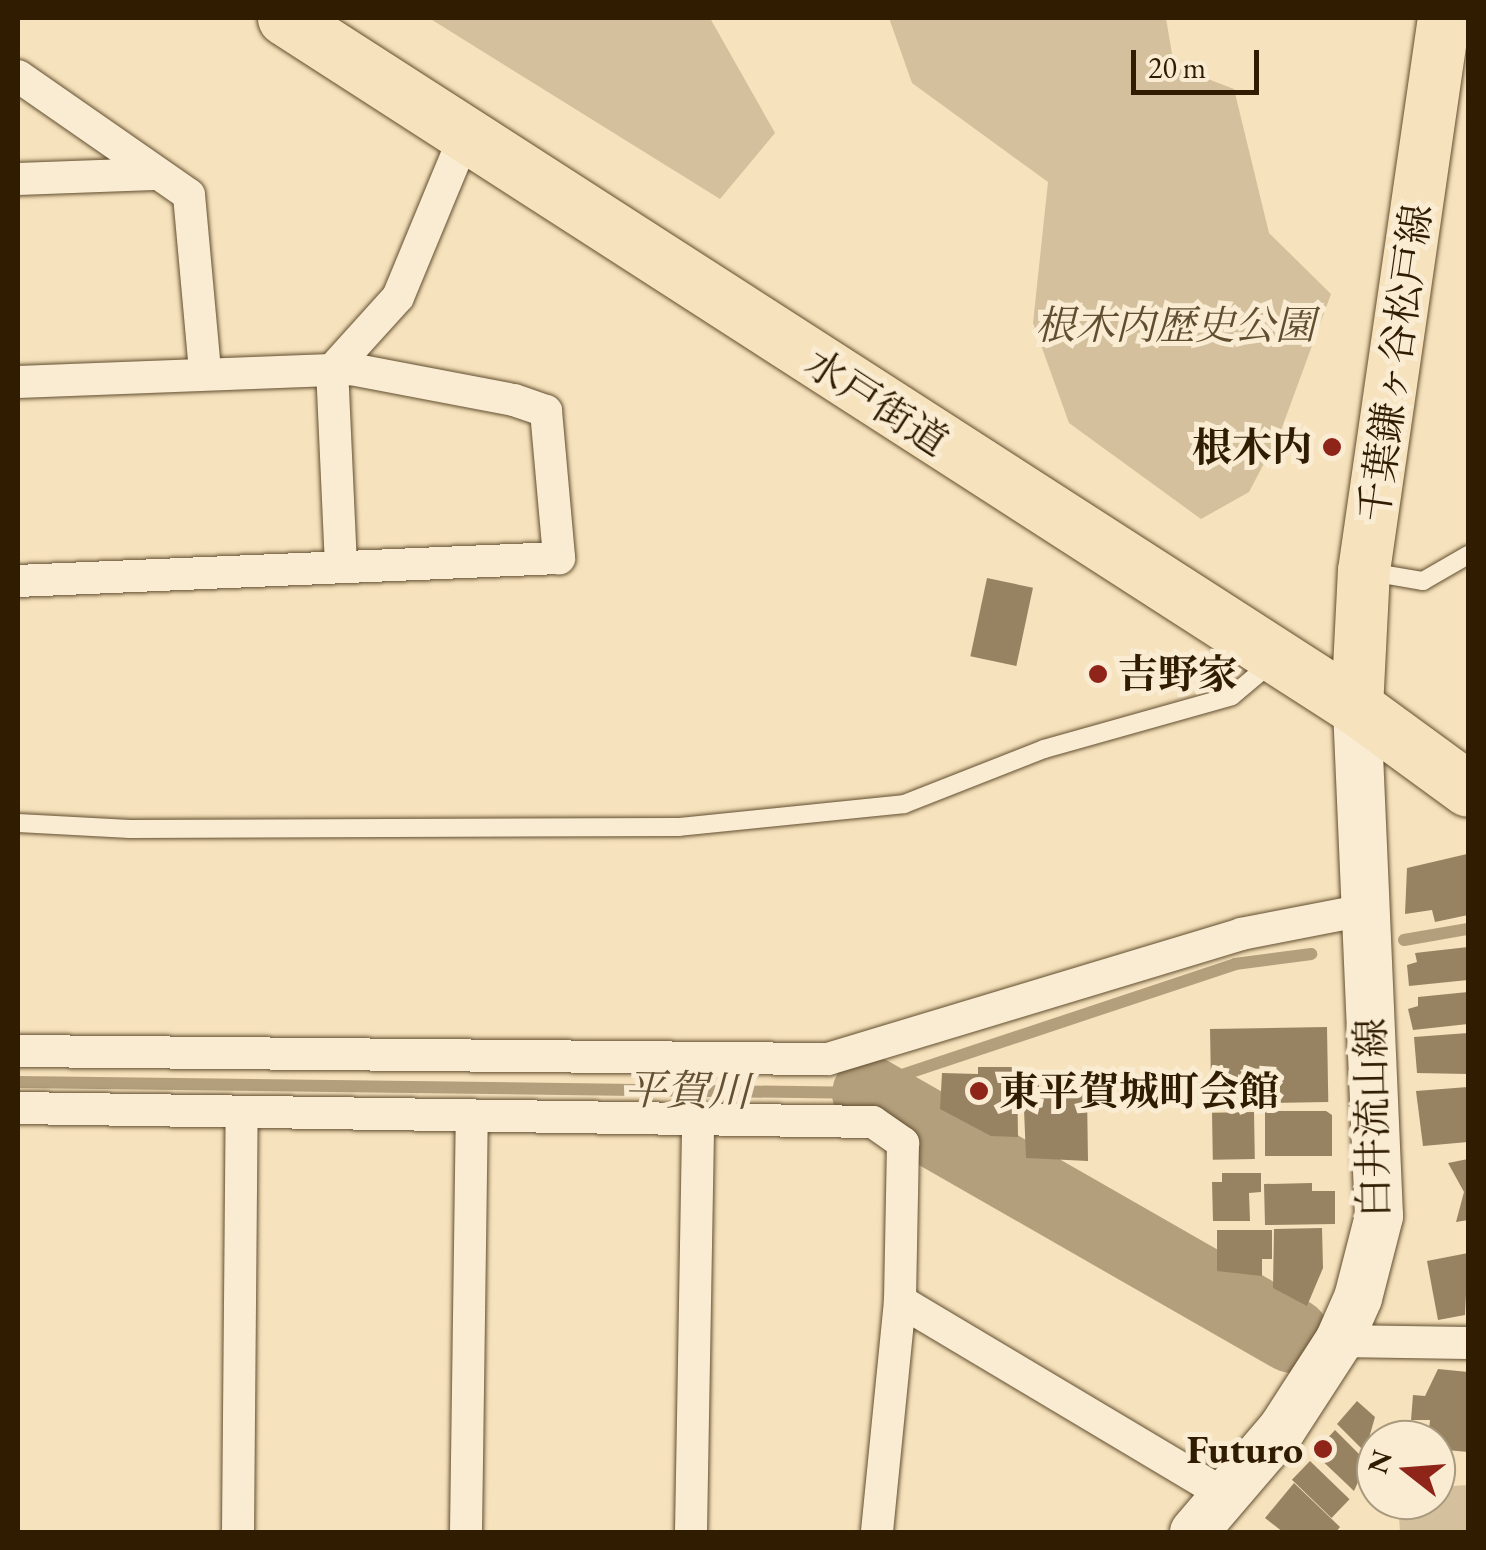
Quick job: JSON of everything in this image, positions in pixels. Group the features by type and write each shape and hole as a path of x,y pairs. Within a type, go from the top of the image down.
{"highway":[{"name":"水戸街道","path":"284,18 1357,708 1468,789"}],"main road":[{"name":"千葉鎌ヶ谷松戸線","path":"1357,708 1364,571 1444,18"},
{"name":"白井流山線","path":"1194,1532 1282,1428 1338,1340 1358,1298 1379,1216 1357,708"}],"street":[{"path":"18,76 189,195 205,372"},
{"path":"341,566 332,370 398,298 465,134"},
{"path":"18,180 154,174"},
{"path":"18,382 332,370 546,411 558,558 18,580"},
{"path":"18,1051 828,1059 1242,934 1364,910"},
{"path":"18,1108 873,1122 904,1143 900,1301 877,1532"},
{"path":"238,1532 242,1114"},
{"path":"466,1532 472,1116"},
{"path":"691,1532 698,1118"},
{"path":"900,1301 1226,1495"},
{"path":"1338,1340 1468,1343"}],"lane":[{"path":"1364,571 1423,582 1468,555"},
{"path":"18,823 130,829 679,827 904,804 1044,749 1232,696 1278,658"}],"green space":[{"path":"429,18 710,18 775,133 720,199"},
{"name":"根木内歴史公園","path":"889,18 1166,18 1174,66 1234,89 1269,233 1331,294 1280,433 1249,492 1201,519 1069,423 1033,323 1048,182 912,83"},
{"path":"1468,1485 1468,1532 1400,1532 1399,1520 1456,1520 1456,1486"}],"building":[{"path":"987,578 1033,588 1016,666 970,656"},
{"path":"1467,854 1468,915 1435,922 1432,910 1405,914 1407,868"},
{"path":"1468,947 1468,980 1409,986 1407,965 1417,962 1415,953"},
{"path":"1468,992 1468,1024 1413,1030 1408,1009 1418,1006 1418,997"},
{"path":"1327,1027 1328,1102 1211,1104 1210,1029"},
{"path":"1468,1033 1467,1074 1417,1073 1414,1037"},
{"name":"東平賀城町会館","path":"978,1067 1017,1067 1018,1137 991,1136 940,1109 942,1073 978,1074"},
{"path":"1039,1084 1039,1093 1087,1092 1088,1161 1026,1158 1023,1085"},
{"path":"1468,1087 1468,1142 1423,1146 1416,1091"},
{"path":"1265,1111 1326,1111 1332,1115 1332,1156 1265,1156"},
{"path":"1254,1112 1255,1159 1213,1160 1212,1113"},
{"path":"1468,1159 1468,1220 1456,1222 1464,1192 1448,1163"},
{"path":"1222,1173 1261,1173 1261,1192 1249,1193 1250,1221 1213,1221 1212,1182 1222,1182"},
{"path":"1312,1183 1312,1191 1335,1191 1335,1224 1265,1225 1264,1184"},
{"path":"1322,1228 1323,1268 1307,1306 1273,1288 1274,1229"},
{"path":"1217,1230 1272,1230 1272,1259 1262,1259 1262,1276 1217,1271"},
{"path":"1468,1253 1465,1315 1438,1320 1427,1261"},
{"path":"1438,1369 1468,1372 1468,1452 1456,1451 1456,1420 1411,1420 1413,1395 1425,1396"},
{"path":"1357,1401 1375,1417 1356,1420 1356,1443 1337,1424"},
{"path":"1335,1430 1356,1451 1354,1491 1314,1453"},
{"path":"1310,1461 1350,1499 1332,1518 1292,1480"},
{"path":"1294,1483 1340,1527 1336,1532 1283,1532 1265,1518"}],"waterway":[{"path":"1404,940 1468,929"},
{"name":"平賀川","path":"18,1082 869,1093 884,1081 1235,964 1311,954"},
{"name":"平賀川","path":"869,1093 1292,1335"}],"place":[{"name":"根木内","path":"1332,447"},
{"name":"吉野家","path":"1098,674"},
{"name":"東平賀城町会館","path":"979,1091"},
{"name":"Futuro","path":"1323,1449"}]}
